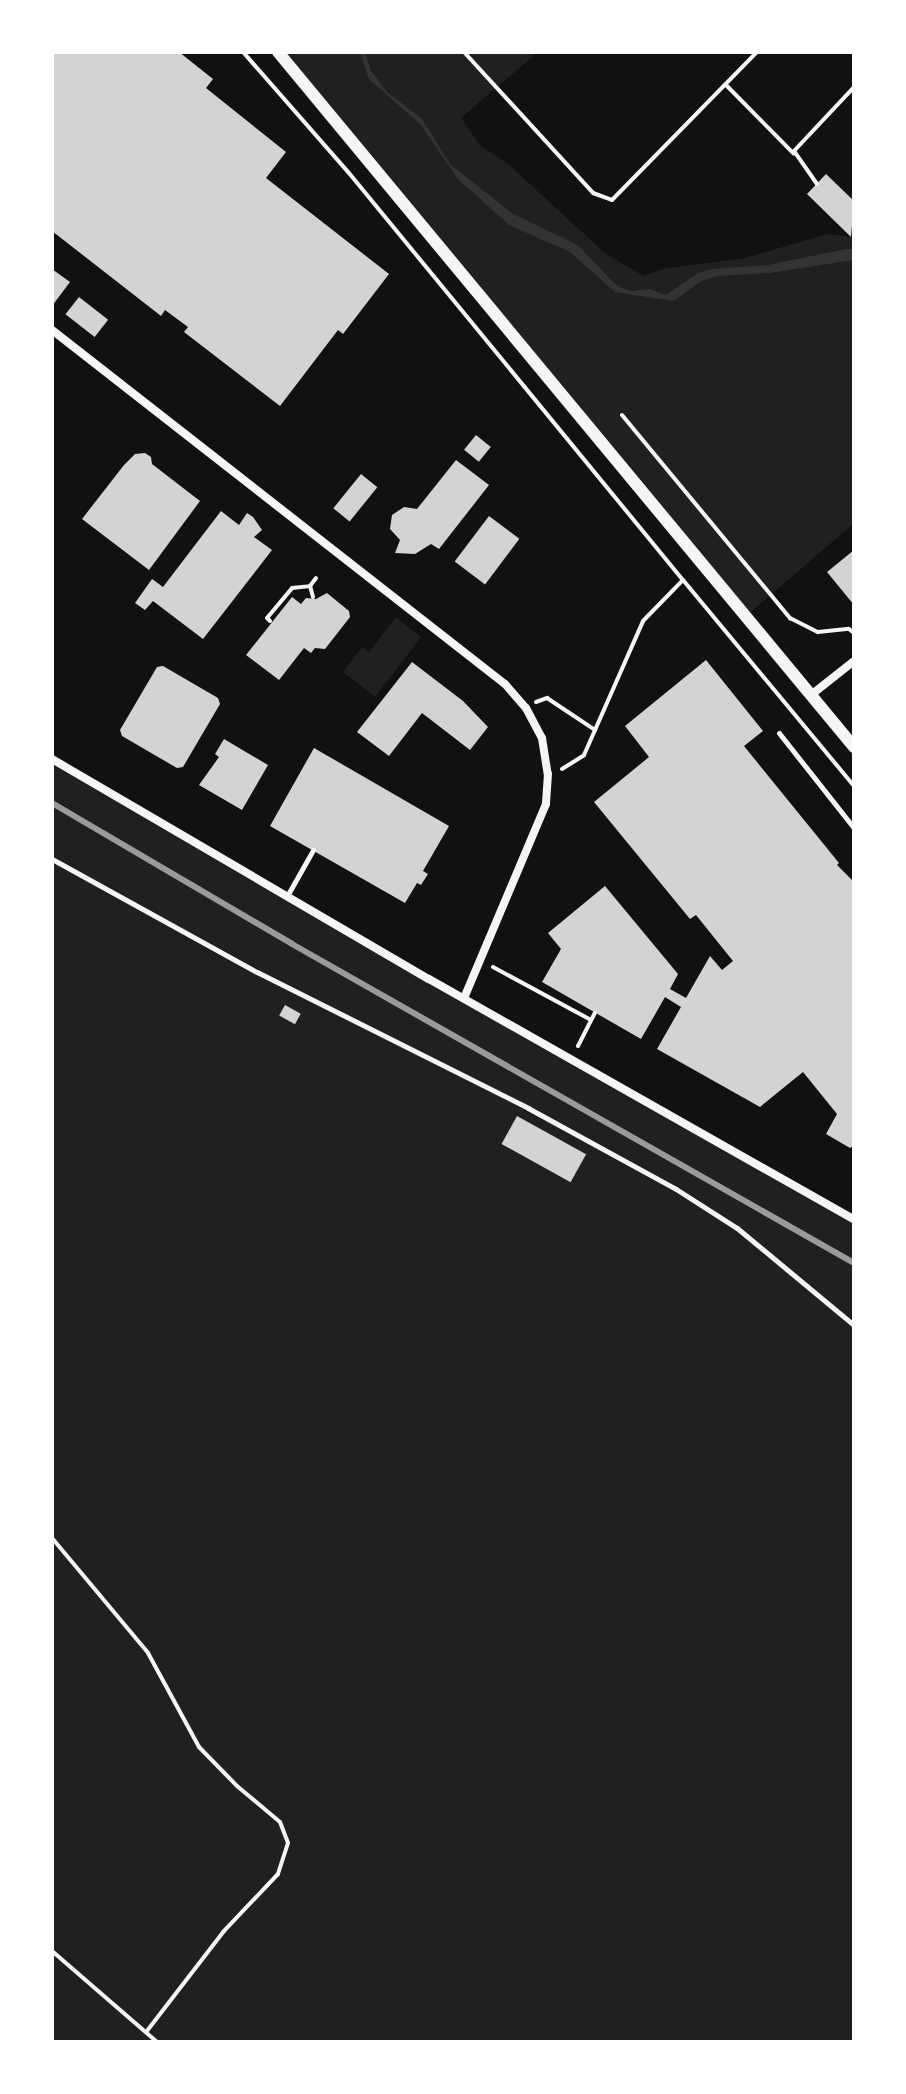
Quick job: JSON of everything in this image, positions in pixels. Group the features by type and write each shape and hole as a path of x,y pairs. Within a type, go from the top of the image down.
{"street":[{"path":"278,52 854,747"},
{"path":"52,330 505,684 526,708 542,738 548,774 546,804 464,998"},
{"path":"811,695 854,661"},
{"path":"52,759 854,1219"}],"lane":[{"path":"779,733 854,828"},
{"path":"287,896 313,850"},
{"path":"52,859 243,965 528,1108 676,1189 737,1228 854,1325"}],"path":[{"path":"243,52 349,173 854,786"},
{"path":"464,52 593,193 612,200 757,52"},
{"path":"727,86 810,169"},
{"path":"817,184 810,169 794,151 854,87"},
{"path":"622,415 790,618 818,632 849,629 854,633"},
{"path":"270,621 267,618 292,588 310,586 316,578"},
{"path":"548,774 576,763 584,755 643,621 683,580"},
{"path":"310,586 313,597"},
{"path":"526,708 547,698 595,730"},
{"path":"480,960 591,1020"},
{"path":"571,1058 595,1013"},
{"path":"52,1538 148,1653 199,1747 222,1772 280,1822 288,1843 278,1874 224,1931 147,2031"},
{"path":"52,1951 157,2042"}],"shaded area":[{"path":"278,52 538,52 461,118 480,145 508,164 606,254 644,276 663,269 745,258 828,234 854,237 854,523 746,616"},
{"path":"360,52 365,52 371,71 387,92 422,119 450,164 513,214 578,245 615,284 629,291 650,289 666,295 698,273 713,269 768,265 846,249 854,249 854,260 769,273 717,276 701,281 674,301 615,292 570,252 509,225 458,179 420,124 369,79"},
{"path":"396,617 421,637 375,697 343,672 362,647 369,652"},
{"path":"52,759 854,1219 854,2042 52,2042"}],"building":[{"path":"52,52 179,52 213,79 206,88 286,152 266,178 389,274 343,334 338,330 280,406 184,332 188,327 165,310 161,316 52,231"},
{"path":"826,174 854,201 851,237 807,194"},
{"path":"52,269 70,282 52,306"},
{"path":"79,297 108,320 95,337 65,314"},
{"path":"476,435 491,447 479,462 464,450"},
{"path":"145,453 151,457 152,464 200,501 149,570 82,519 124,465 135,454"},
{"path":"456,460 489,485 439,549 431,544 415,554 395,553 400,540 390,529 392,515 404,507 417,509"},
{"path":"361,474 377,487 350,521 333,508"},
{"path":"221,511 239,525 247,513 253,517 262,530 254,537 272,550 203,639 153,601 145,610 135,603 152,579 163,587"},
{"path":"489,516 519,539 485,584 455,562"},
{"path":"854,550 854,605 827,572"},
{"path":"327,593 349,611 350,617 325,649 315,648 311,653 304,648 279,680 246,655 292,597 301,604 306,598 316,599"},
{"path":"706,660 763,731 744,746 839,863 837,865 854,882 854,1145 850,1148 826,1134 837,1114 803,1072 760,1107 657,1049 681,1007 665,997 641,1039 542,982 561,949 548,933 605,886 678,974 670,989 686,998 710,956 722,970 733,961 696,915 690,919 594,802 649,757 625,726"},
{"path":"412,662 463,701 488,727 470,750 422,713 389,756 357,732"},
{"path":"163,666 218,698 220,704 183,767 177,768 122,736 120,730 157,667"},
{"path":"224,739 268,765 242,810 199,785 219,757 215,754"},
{"path":"314,748 449,826 423,871 428,874 421,885 417,883 405,903 270,826"},
{"path":"285,1005 301,1014 295,1024 279,1015"},
{"path":"517,1116 586,1154 571,1182 501,1144"}],"railway":[{"path":"52,803 292,944 854,1263"}]}
